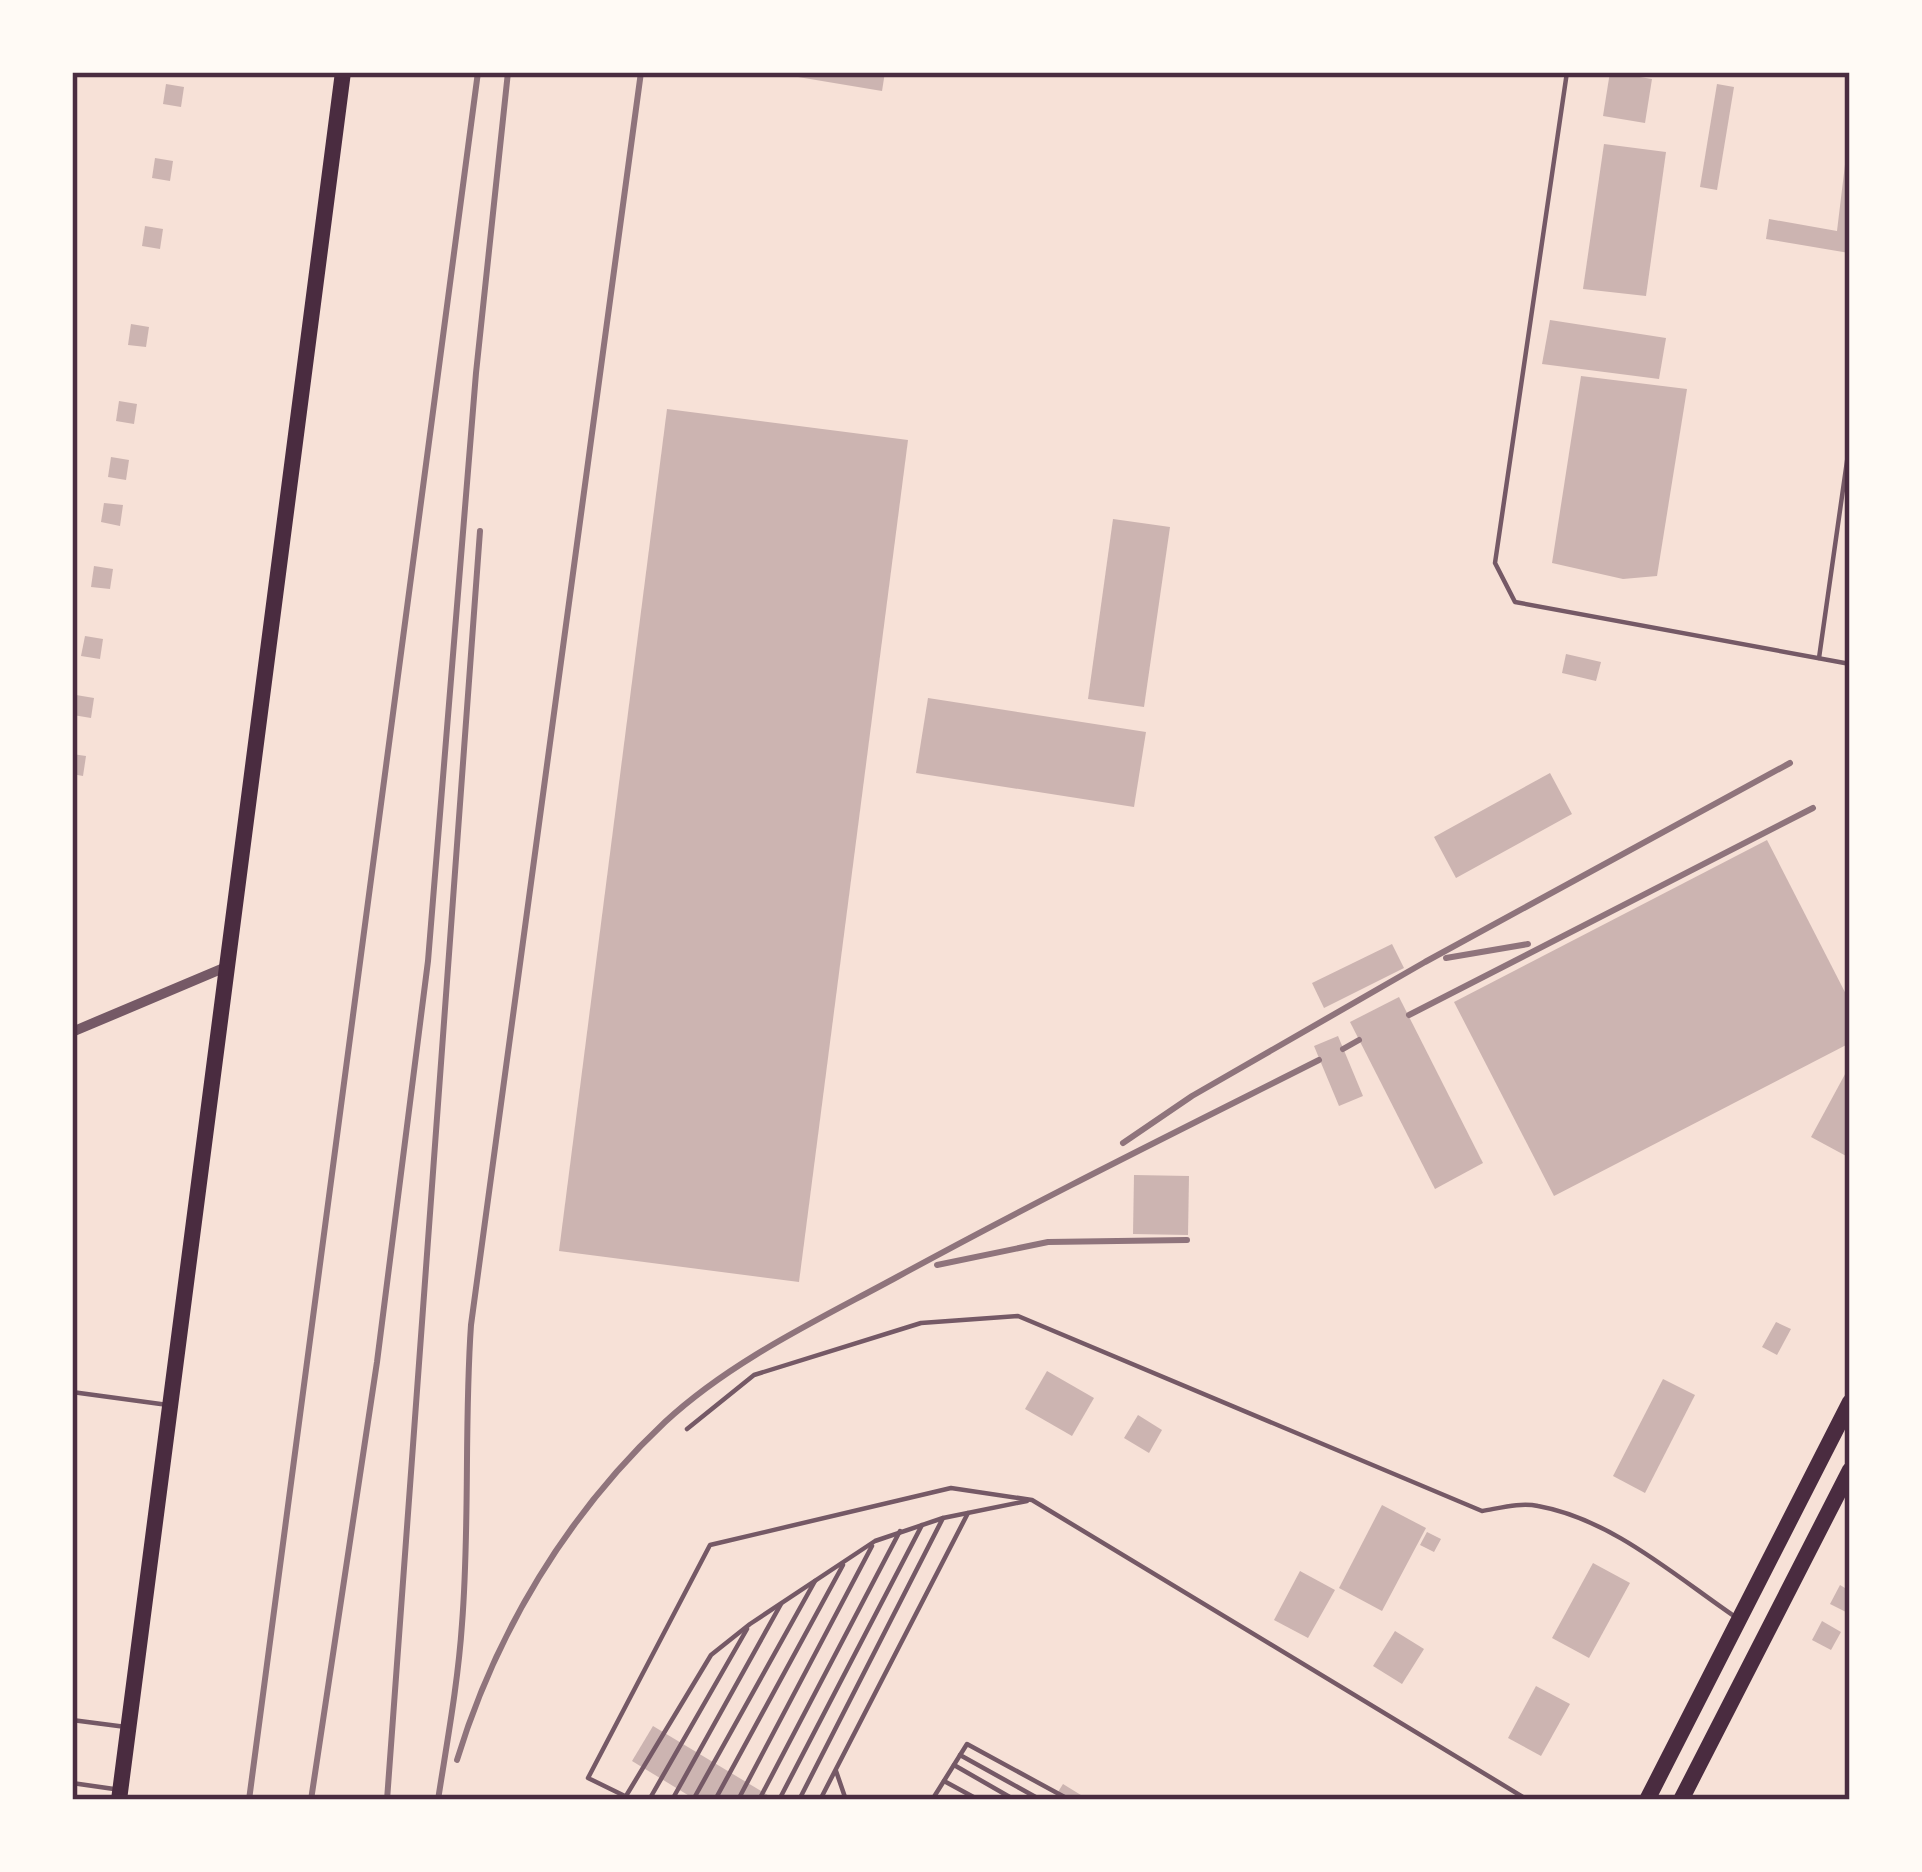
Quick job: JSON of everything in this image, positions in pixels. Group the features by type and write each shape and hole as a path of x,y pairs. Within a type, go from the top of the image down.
{"main road":[{"path":"119,1795 343,72"},
{"path":"1647,1800 1850,1402"},
{"path":"1682,1800 1850,1470"}],"street":[{"path":"72,1032 226,967"}],"lane":[{"path":"1567,72 1495,563 1515,602 1850,664"},
{"path":"1819,658 1850,440"},
{"path":"687,1429 754,1375 921,1323 1018,1316 1482,1510 1533,1504 1574,1515 1625,1541 1739,1619"},
{"path":"72,1392 169,1405"},
{"path":"1032,1500 900,1531 818,1576 711,1655 630,1798 588,1778 710,1545 951,1489 1032,1500 1528,1800"},
{"path":"820,1800 968,1513"},
{"path":"799,1800 943,1518"},
{"path":"779,1800 922,1525"},
{"path":"759,1800 900,1531"},
{"path":"738,1800 875,1541"},
{"path":"715,1800 845,1560"},
{"path":"693,1800 818,1576"},
{"path":"672,1800 784,1599"},
{"path":"649,1800 750,1624"},
{"path":"72,1720 128,1727"},
{"path":"943,1800 934,1798 967,1744 1070,1800"},
{"path":"960,1755 1041,1800"},
{"path":"954,1766 1015,1800"},
{"path":"836,1770 846,1800"},
{"path":"944,1781 979,1800"},
{"path":"72,1784 119,1795"}],"building":[{"path":"768,72 885,72 882,91"},
{"path":"1610,72 1652,79 1645,123 1603,116"},
{"path":"166,84 184,87 181,107 163,104"},
{"path":"1717,84 1734,87 1717,190 1700,187"},
{"path":"1604,144 1666,152 1646,296 1583,289"},
{"path":"1847,148 1849,253 1766,239 1769,219 1837,231"},
{"path":"155,158 173,161 170,181 152,178"},
{"path":"145,226 163,229 160,249 142,246"},
{"path":"1550,320 1666,338 1659,379 1542,364"},
{"path":"131,324 149,327 146,347 128,345"},
{"path":"1581,376 1687,389 1657,576 1623,579 1552,563"},
{"path":"119,401 137,404 134,424 116,421"},
{"path":"667,409 908,440 799,1282 559,1251"},
{"path":"111,457 129,460 126,480 108,477"},
{"path":"104,503 123,505 120,526 101,522"},
{"path":"1113,519 1170,527 1144,707 1088,699"},
{"path":"94,566 113,569 110,589 91,587"},
{"path":"85,636 103,639 100,659 81,656"},
{"path":"1566,654 1601,662 1596,681 1562,673"},
{"path":"76,695 94,698 91,718 73,715"},
{"path":"928,698 1146,732 1134,807 916,773"},
{"path":"72,754 86,756 83,776 72,774"},
{"path":"1550,773 1572,814 1456,878 1434,837"},
{"path":"1767,840 1850,1002 1850,1043 1554,1196 1454,1002"},
{"path":"1392,944 1404,968 1324,1008 1312,983"},
{"path":"1399,997 1483,1163 1435,1189 1350,1022"},
{"path":"1338,1036 1363,1096 1339,1106 1314,1046"},
{"path":"1850,1065 1850,1154 1848,1157 1811,1137"},
{"path":"1134,1175 1189,1176 1188,1235 1133,1234"},
{"path":"1776,1322 1791,1329 1777,1355 1762,1347"},
{"path":"1047,1371 1094,1398 1072,1436 1025,1409"},
{"path":"1663,1379 1695,1395 1645,1493 1613,1476"},
{"path":"1138,1415 1162,1430 1149,1453 1124,1438"},
{"path":"1382,1505 1426,1528 1382,1611 1339,1588"},
{"path":"1427,1532 1441,1539 1434,1552 1420,1545"},
{"path":"1593,1563 1630,1583 1589,1658 1552,1638"},
{"path":"1300,1571 1335,1590 1308,1638 1274,1620"},
{"path":"1840,1585 1850,1591 1850,1614 1830,1604"},
{"path":"1822,1621 1841,1632 1831,1650 1812,1640"},
{"path":"1395,1631 1424,1649 1402,1684 1373,1666"},
{"path":"1536,1686 1570,1704 1541,1756 1508,1738"},
{"path":"653,1726 776,1800 696,1800 632,1761"},
{"path":"1063,1784 1089,1800 1053,1800"}],"railway":[{"path":"249,1800 478,72"},
{"path":"311,1800 377,1362 428,961 476,373 508,72"},
{"path":"438,1800 462,1624 471,1325 641,72"},
{"path":"387,1800 480,531"},
{"path":"1123,1143 1192,1096 1425,962 1790,763"},
{"path":"1409,1015 1813,808"},
{"path":"1446,958 1528,944"},
{"path":"1343,1049 1359,1040"},
{"path":"457,1760 492,1666 539,1577 597,1496 691,1400 807,1325 1319,1060"},
{"path":"937,1265 1048,1242 1187,1240"}]}
